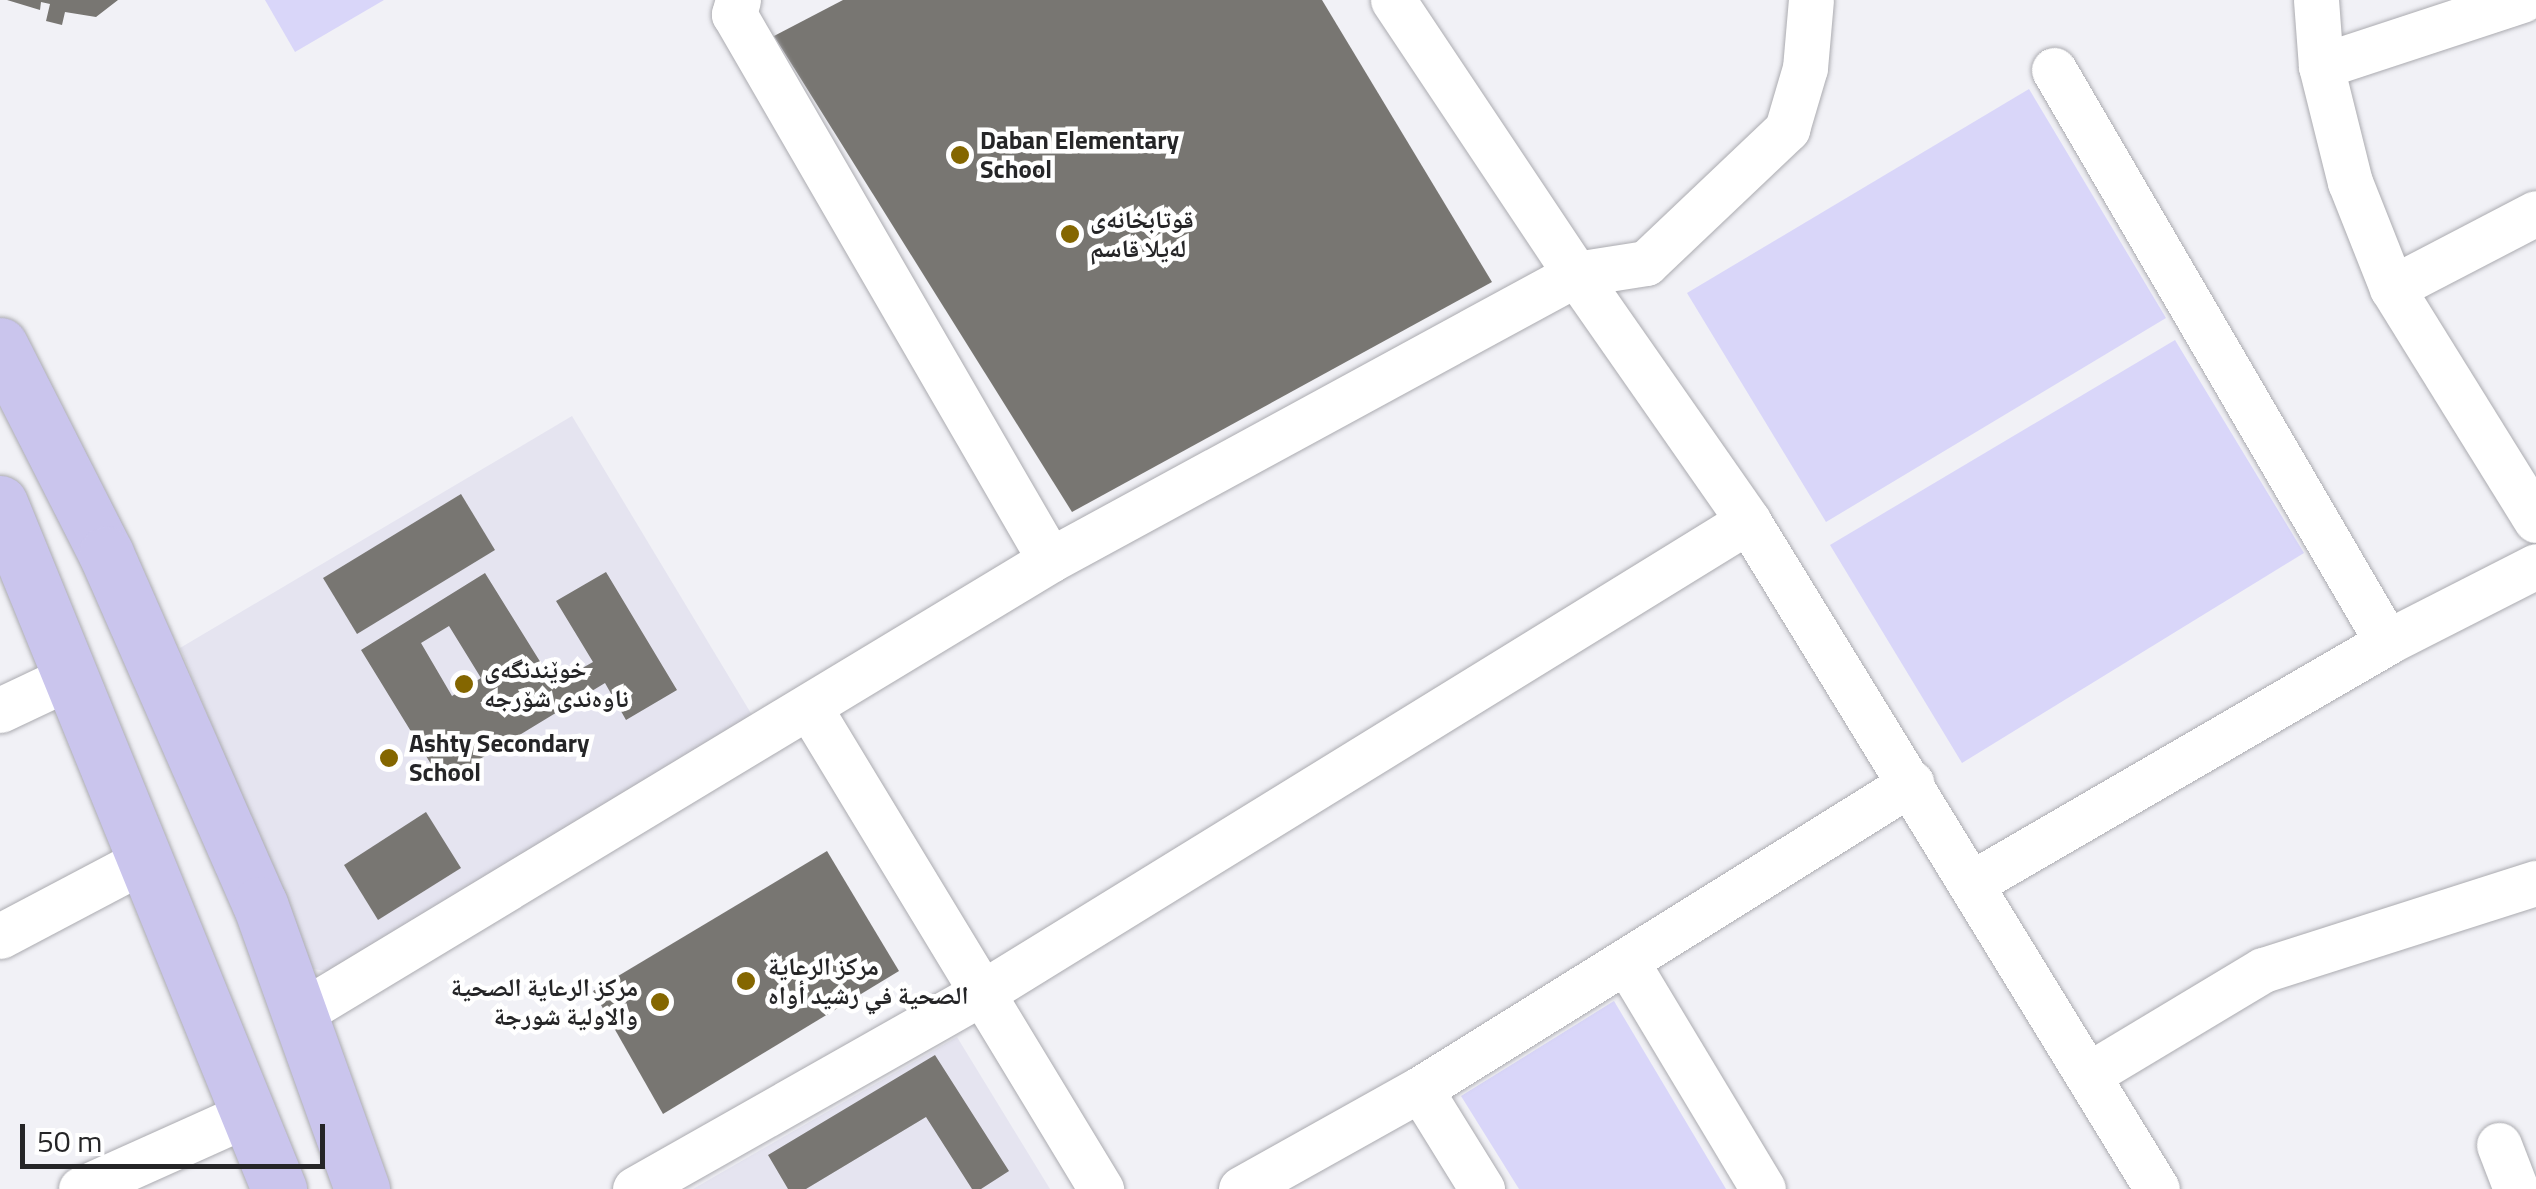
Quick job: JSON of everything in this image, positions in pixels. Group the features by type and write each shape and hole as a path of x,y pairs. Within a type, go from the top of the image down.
{"main road":[{"path":"0,346 106,554 260,904 362,1189"},
{"path":"0,502 74,675 279,1189"}],"street":[{"path":"1393,0 1576,274 1748,520 2157,1189"},
{"path":"298,1014 1050,560 1576,274 1646,263 1787,129 1805,68 1811,0"},
{"path":"2316,0 2321,66 2350,182 2392,288 2536,520"},
{"path":"2321,66 2522,0"},
{"path":"738,4 1050,560"},
{"path":"2054,70 2387,642"},
{"path":"2392,288 2536,214"},
{"path":"636,1189 982,993 1748,520"},
{"path":"1972,883 2387,642 2536,566"},
{"path":"0,710 74,675"},
{"path":"809,707 1101,1189"},
{"path":"1241,1189 1420,1090 1911,782"},
{"path":"0,936 148,858"},
{"path":"2088,1076 2263,970 2536,883"},
{"path":"1626,962 1764,1189"},
{"path":"1420,1090 1482,1189"},
{"path":"81,1189 250,1114"},
{"path":"2499,1145 2516,1189"}],"shaded area":[{"path":"265,0 384,0 295,52"},
{"path":"2029,89 2166,318 1826,522 1687,293"},
{"path":"2175,340 2304,553 1962,763 1830,545"},
{"name":"خوێندنگەی ناوەندی شۆرجە","path":"572,416 755,720 334,972 313,969 180,648"},
{"path":"1614,1001 1726,1189 1519,1189 1461,1096"},
{"path":"957,1037 1050,1189 693,1189"}],"building":[{"path":"7,0 118,0 96,17 65,12 62,25 46,21 50,4 41,2 40,10"},
{"path":"843,0 1322,0 1492,282 1072,512 774,36"},
{"path":"461,494 495,550 357,634 323,578"},
{"path":"606,572 677,690 626,720 605,683 442,782 361,650 485,573 554,684 593,662 556,601","holes":["449,626 481,678 452,696 421,643"]},
{"path":"426,812 461,868 378,920 344,865"},
{"name":"مركز الرعاية الصحية في رشيد أواه","path":"827,851 899,971 663,1114 593,991"},
{"path":"935,1055 1009,1171 981,1189 972,1189 926,1117 806,1189 788,1189 768,1155"}],"place":[{"name":"Daban Elementary School","path":"960,155"},
{"name":"قوتابخانەی لەیلا قاسم","path":"1070,234"},
{"name":"خوێندنگەی ناوەندی شۆرجە","path":"464,684"},
{"name":"Ashty Secondary School","path":"389,758"},
{"name":"مركز الرعاية الصحية في رشيد أواه","path":"746,981"},
{"name":"مركز الرعاية الصحية والاولية شورجة","path":"660,1002"}]}
